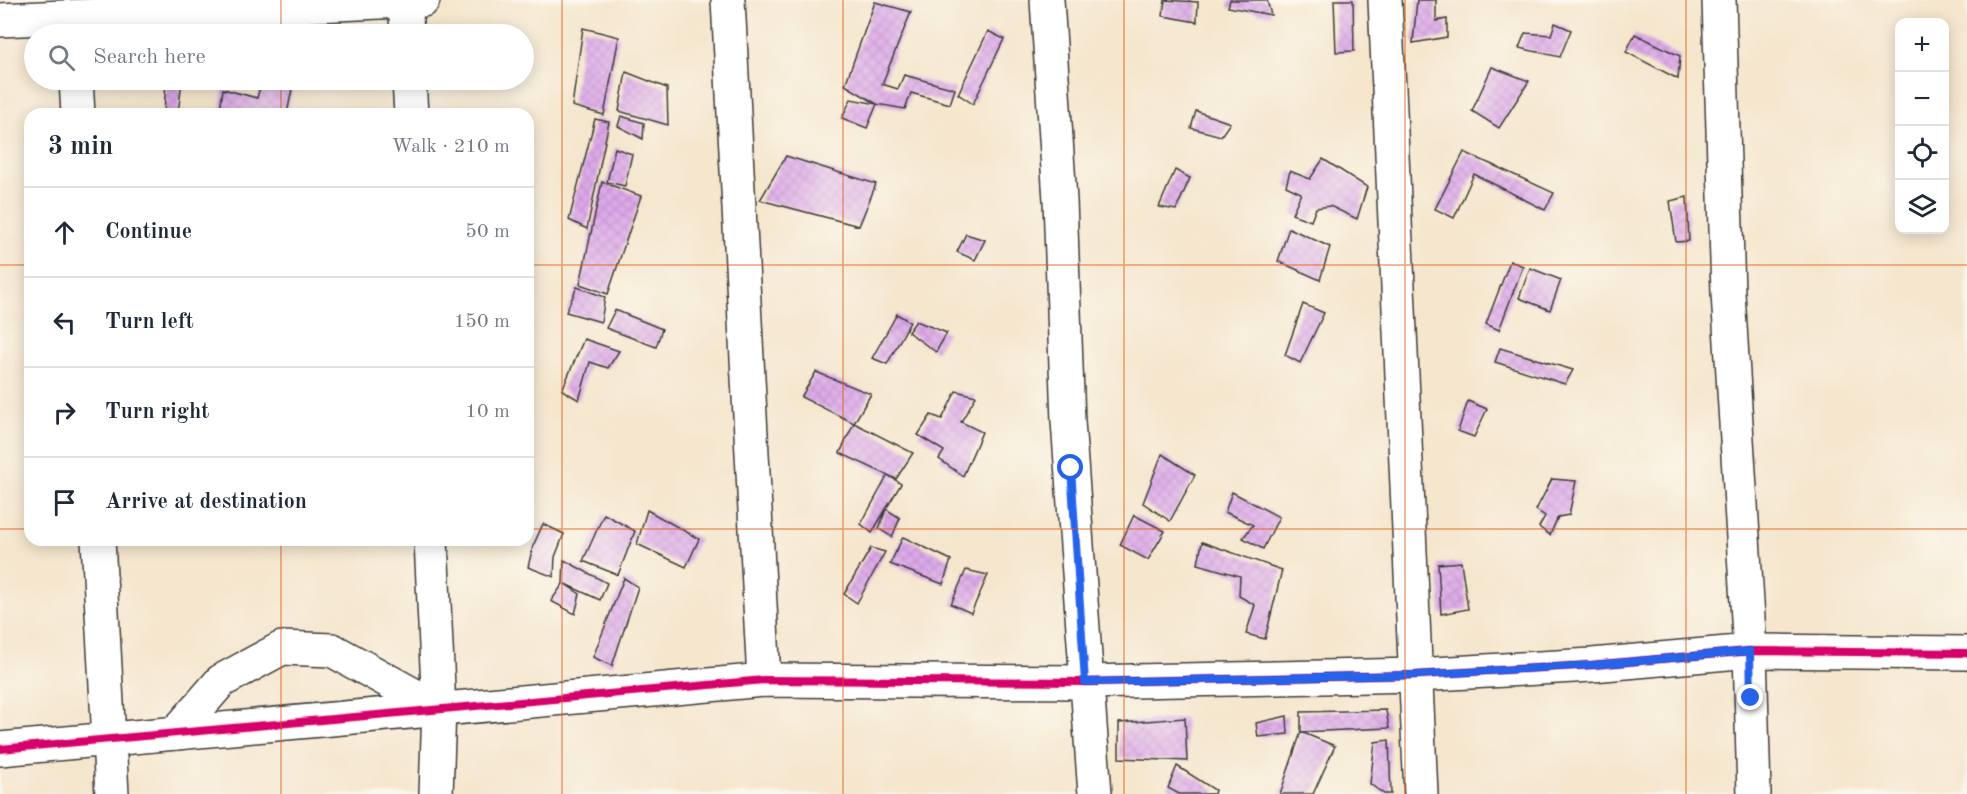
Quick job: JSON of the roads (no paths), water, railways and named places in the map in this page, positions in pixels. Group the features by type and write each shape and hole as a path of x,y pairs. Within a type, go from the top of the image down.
{"street":[{"path":"0,20 411,0 408,24"},
{"path":"728,0 764,680"},
{"path":"1047,0 1060,200 1068,421 1085,682 1095,794"},
{"path":"1385,0 1421,794"},
{"path":"1719,0 1728,293 1750,651 1754,794"},
{"path":"77,90 78,108"},
{"path":"410,90 411,108"},
{"path":"98,546 107,739 112,794"},
{"path":"431,546 439,709 436,794"},
{"path":"176,733 221,681 282,648 332,650 439,709"},
{"path":"0,749 764,680 1085,682 1416,675 1592,665 1750,651 1967,653"}]}
